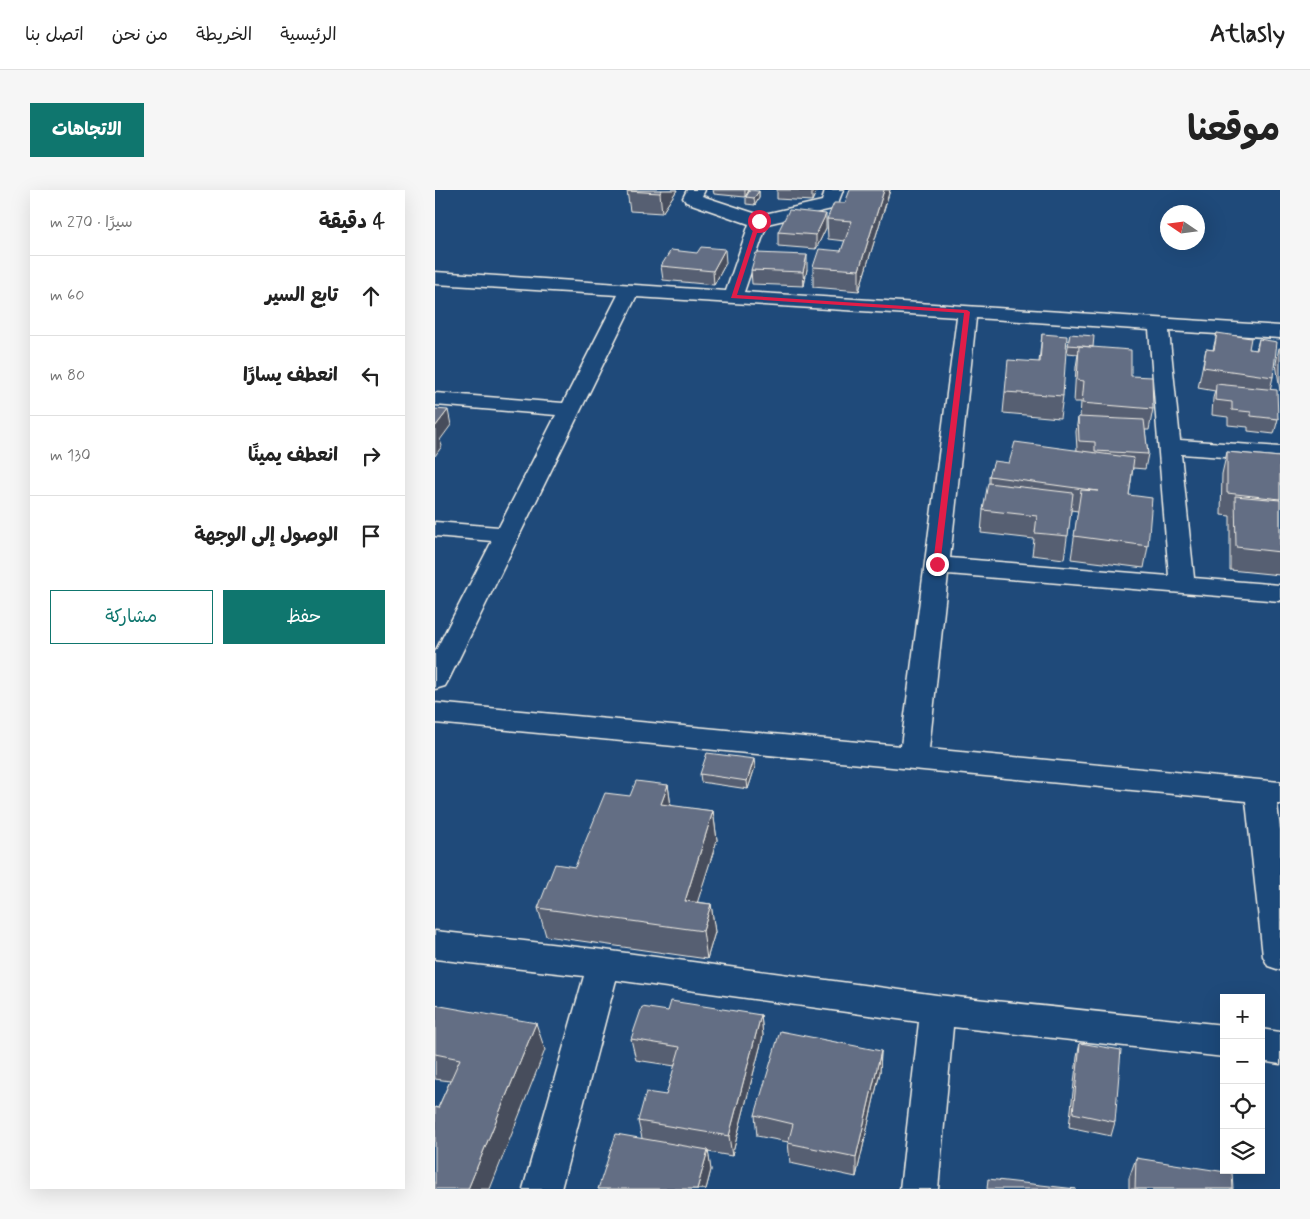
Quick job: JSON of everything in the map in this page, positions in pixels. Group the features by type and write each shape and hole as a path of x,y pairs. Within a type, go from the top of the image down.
{"street":[{"path":"696,190 693,198 759,221 831,204 834,190"},
{"path":"733,297 759,221"},
{"path":"435,278 1280,332"},
{"path":"435,679 630,290"},
{"path":"914,758 967,312"},
{"path":"1158,324 1182,585"},
{"path":"435,399 570,410"},
{"path":"1169,446 1280,454"},
{"path":"435,529 507,535"},
{"path":"937,564 1280,593"},
{"path":"435,713 1270,792 1280,956"},
{"path":"435,945 604,964 937,1010 1220,1041"},
{"path":"541,1189 604,964"},
{"path":"919,1189 937,1010"},
{"path":"1265,1046 1280,1048"}],"building":[{"path":"628,190 662,190 660,193"},
{"path":"750,190 759,191 754,198 746,197"},
{"path":"850,190 884,190 859,270 813,267 819,249 841,251 852,221 827,219 834,203 845,203"},
{"path":"789,210 826,214 816,235 778,232"},
{"path":"701,247 725,249 713,271 661,266 671,250 697,253"},
{"path":"756,253 807,255 803,272 751,270"},
{"path":"1217,333 1251,338 1249,349 1257,350 1259,339 1277,342 1273,377 1203,367 1206,349 1214,350"},
{"path":"1042,334 1067,336 1063,396 1005,392 1008,360 1040,362"},
{"path":"1070,334 1094,336 1093,347 1068,345"},
{"path":"1079,346 1131,350 1131,376 1152,377 1153,409 1082,403 1084,381 1077,380"},
{"path":"1216,384 1277,390 1278,419 1251,416 1251,412 1232,410 1232,402 1215,400"},
{"path":"435,409 448,410 435,427"},
{"path":"1078,417 1144,420 1148,454 1095,451 1095,442 1079,441"},
{"path":"1015,442 1134,458 1129,495 1152,498 1148,546 1074,536 1081,490 1098,491 989,476 994,461 1009,463"},
{"path":"1227,452 1280,457 1280,499 1227,493"},
{"path":"988,483 1073,493 1068,536 1035,533 1037,516 983,510"},
{"path":"1235,496 1280,500 1280,552 1236,547"},
{"path":"707,753 754,759 747,781 700,774"},
{"path":"636,781 668,785 661,804 713,811 685,901 711,904 703,931 538,908 555,864 575,867 605,793 630,796"},
{"path":"671,1001 761,1015 729,1136 638,1121 646,1092 666,1095 680,1047 631,1039 642,1007 668,1011"},
{"path":"435,1005 536,1023 468,1189 435,1189 435,1107 438,1108 460,1059 435,1054"},
{"path":"780,1031 881,1051 856,1157 788,1143 793,1124 755,1115"},
{"path":"1080,1043 1121,1050 1115,1122 1073,1113"},
{"path":"616,1134 708,1150 697,1189 598,1189"},
{"path":"1136,1158 1220,1171 1220,1174 1232,1174 1233,1189 1135,1189"},
{"path":"988,1179 1076,1189 987,1189"}],"route":[{"path":"759,221 733,297 967,312 937,564"}]}
